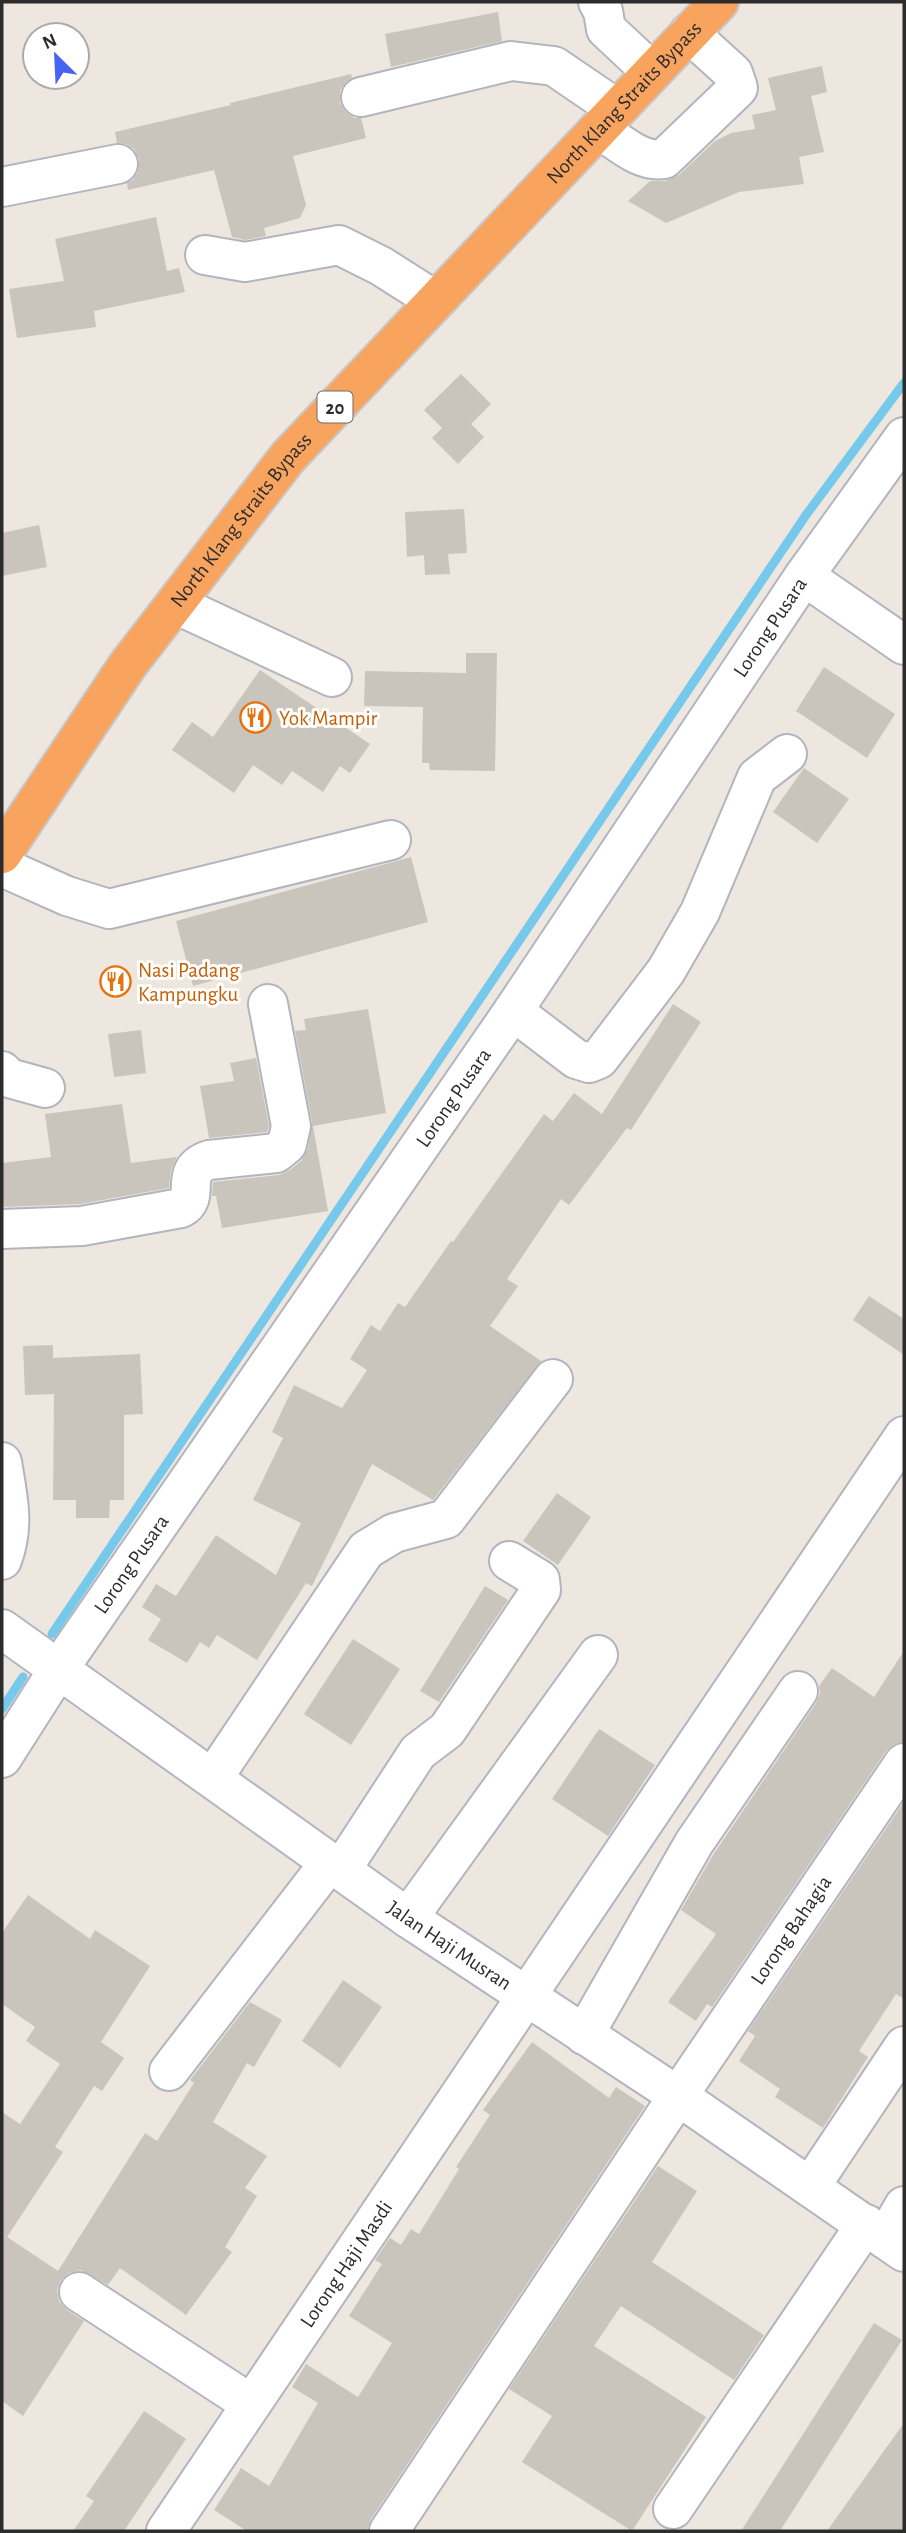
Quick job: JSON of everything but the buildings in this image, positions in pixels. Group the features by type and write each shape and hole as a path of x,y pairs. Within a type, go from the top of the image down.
{"highway":[{"name":"North Klang Straits Bypass","path":"2,854 127,666 288,457 719,2"}],"street":[{"path":"598,2 603,11 606,29 652,72"},
{"path":"361,97 510,61 554,66 642,156 653,160 664,159 738,88 733,73 689,33"},
{"path":"2,187 118,164"},
{"path":"205,255 244,262 339,245 381,266 436,301"},
{"name":"Lorong Pusara","path":"2,1758 58,1670 513,1011 804,576 904,437"},
{"path":"804,576 904,645"},
{"path":"175,604 332,677"},
{"path":"513,1011 576,1059 589,1063 599,1059 666,971 700,912 757,776 787,754"},
{"path":"2,867 67,896 109,909 391,840"},
{"path":"2,1229 82,1226 181,1208 186,1206 189,1200 192,1171 199,1164 209,1160 276,1153 287,1144 291,1126 268,1004"},
{"path":"2,1071 9,1077 45,1088"},
{"path":"214,1778 366,1550 394,1533 446,1519 553,1379"},
{"name":"Lorong Haji Masdi","path":"166,2531 904,1436"},
{"path":"2,1462 11,1519 9,1541 2,1560"},
{"path":"169,2071 348,1853 418,1752 447,1730 541,1590 540,1580 509,1561"},
{"name":"Jalan Haji Musran","path":"2,1629 214,1778 348,1853 408,1918 678,2096 810,2187 890,2229"},
{"path":"408,1918 598,1655"},
{"path":"584,2035 694,1843 798,1691"},
{"name":"Lorong Bahagia","path":"389,2531 678,2096 904,1763"},
{"path":"810,2187 904,2046"},
{"path":"673,2509 890,2229"},
{"path":"79,2292 251,2404"}],"waterway":[{"path":"52,1634 806,515 904,383"},
{"path":"2,1709 23,1677"}],"place":[{"name":"Yok Mampir","path":"256,718"},
{"name":"Nasi Padang Kampungku","path":"115,982"}]}
